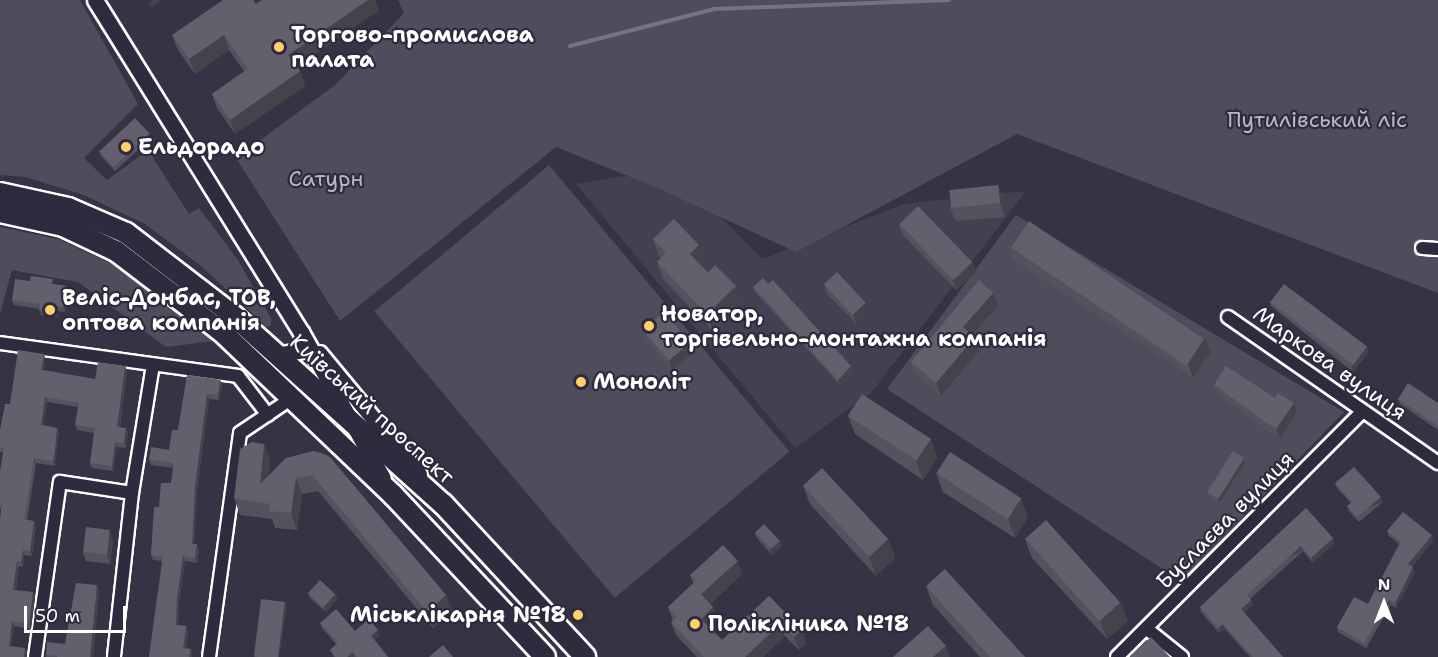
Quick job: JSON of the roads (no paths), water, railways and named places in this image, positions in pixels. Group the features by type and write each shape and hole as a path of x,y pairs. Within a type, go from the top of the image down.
{"main road":[{"name":"Київський проспект","path":"0,194 68,208 126,233 235,317 349,422 443,504 585,657"},
{"name":"Київський проспект","path":"0,213 63,226 116,251 222,332 422,524 545,657"},
{"path":"422,524 443,504"}],"street":[{"path":"95,0 301,332 349,422 393,495"},
{"path":"1422,248 1438,249"},
{"name":"Маркова вулиця","path":"1228,317 1438,463"},
{"path":"276,355 298,351 303,343 301,332"},
{"path":"301,332 443,504"},
{"path":"0,343 238,376 268,415"},
{"path":"114,657 132,493 153,365"},
{"path":"209,657 240,433 292,398"},
{"name":"Буслаєва вулиця","path":"1117,657 1362,412"},
{"path":"35,657 60,482 132,493"},
{"path":"1147,629 1182,657"}],"waterway":[{"path":"570,46 714,9 949,0"}],"place":[{"name":"Торгово-промислова палата","path":"279,47"},
{"name":"Ельдорадо","path":"126,147"},
{"name":"Веліс-Донбас, ТОВ, оптова компанія","path":"50,310"},
{"name":"Новатор, торгівельно-монтажна компанія","path":"649,326"},
{"name":"Моноліт","path":"581,382"},
{"name":"Міськлікарня №18","path":"578,615"},
{"name":"Полікліника №18","path":"695,624"}],"park label":[{"name":"Путилівський ліс","path":"1317,120"},
{"name":"Сатурн","path":"326,179"}]}
